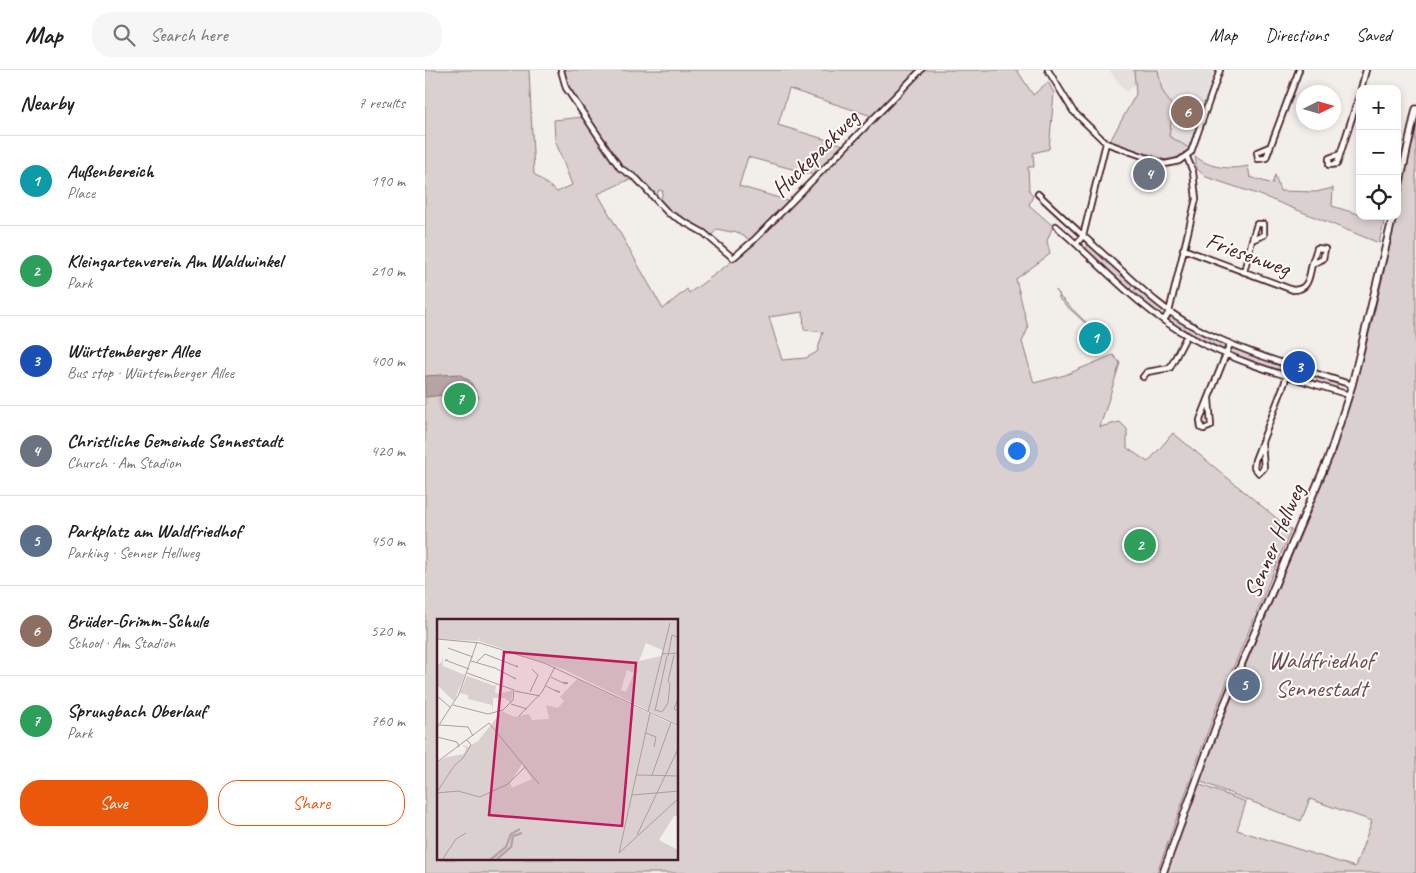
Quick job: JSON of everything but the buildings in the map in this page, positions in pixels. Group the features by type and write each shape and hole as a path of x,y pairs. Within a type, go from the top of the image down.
{"street":[{"name":"Huckepackweg","path":"561,70 566,88 621,168 637,179 668,213 704,233 733,258 754,240 921,70"},
{"path":"1048,70 1073,111 1106,144 1161,163 1171,163 1187,157 1198,136 1220,70"},
{"path":"1269,147 1299,70"},
{"path":"1362,85 1366,70"},
{"path":"1339,154 1356,105"},
{"path":"1401,178 1416,110"},
{"path":"1076,244 1083,236 1106,144"},
{"path":"1164,320 1169,312 1196,198 1193,172 1187,157"},
{"path":"1038,194 1169,312 1190,325 1230,344 1287,366 1352,385"},
{"name":"Senner Hellweg","path":"1163,873 1224,705 1323,474 1352,385 1392,220"},
{"path":"1056,226 1146,307 1187,335 1284,376 1349,396"},
{"path":"1244,272 1252,240"},
{"name":"Friesenweg","path":"1183,249 1293,290 1299,290 1307,284 1313,264"},
{"path":"1143,377 1147,372 1170,368 1187,335"},
{"path":"1209,398 1211,426 1204,429 1201,428 1200,420 1230,344"},
{"path":"1262,442 1264,468 1259,473 1255,472 1254,464 1262,442 1285,382 1284,376 1287,366"}],"shaded area":[{"path":"1109,70 1134,70 1135,84 1126,92"},
{"path":"1158,70 1216,70 1189,148 1169,136 1173,108 1162,90"},
{"path":"459,374 470,381 479,398 471,393 466,398 454,394 425,397 425,376"}],"green space":[{"path":"425,70 529,70 534,174 557,192 572,185 555,140 554,120 583,117 565,88 560,70 1017,70 1033,95 1048,82 1054,93 1049,149 1033,153 1034,167 1028,167 1029,190 1033,196 1029,205 1053,226 1047,241 1050,254 1016,279 1028,328 1022,342 1034,383 1065,375 1113,355 1120,363 1100,427 1120,422 1127,429 1127,448 1148,462 1173,433 1291,530 1216,709 1157,873 425,873","holes":["789,89 872,116 872,117 844,145 778,125","748,157 814,175 814,176 789,201 739,186","628,180 636,181 654,202 659,190 663,191 660,202 669,212 711,236 717,229 735,231 750,240 768,222 772,224 722,269 689,293 687,289 663,309 598,194","803,312 804,330 823,332 817,352 806,358 782,360 769,317"]},
{"path":"1134,70 1158,70 1162,90 1173,108 1169,136 1189,148 1181,155 1172,159 1151,158 1110,141 1136,94"},
{"name":"Waldfriedhof Sennestadt","path":"1416,122 1416,873 1167,873 1198,784 1246,802 1237,830 1355,867 1372,821 1310,799 1301,821 1199,781 1312,507 1339,436 1363,358 1395,220 1401,220 1401,193"},
{"path":"1195,156 1207,163 1220,167 1248,166 1250,177 1272,184 1275,175 1280,191 1316,192 1333,188 1332,206 1356,213 1356,220 1378,220 1384,222 1379,243 1260,195 1206,177 1197,169"},
{"path":"1089,244 1134,285 1130,289 1085,249"},
{"path":"1137,287 1166,312 1163,316 1132,292"},
{"path":"1056,290 1061,298 1105,341 1060,300"},
{"path":"1171,316 1225,345 1223,350 1168,321"},
{"path":"1232,347 1281,365 1279,371 1230,353"},
{"path":"1290,369 1313,377 1311,382 1288,374"},
{"path":"1317,378 1336,383 1338,388 1315,384"}],"place":[{"name":"Brüder-Grimm-Schule","path":"1187,112"},
{"name":"Christliche Gemeinde Sennestadt","path":"1149,174"},
{"name":"Außenbereich","path":"1095,338"},
{"name":"Württemberger Allee","path":"1299,367"},
{"name":"Sprungbach Oberlauf","path":"460,399"},
{"name":"Kleingartenverein Am Waldwinkel","path":"1140,545"},
{"name":"Parkplatz am Waldfriedhof","path":"1244,685"}]}
